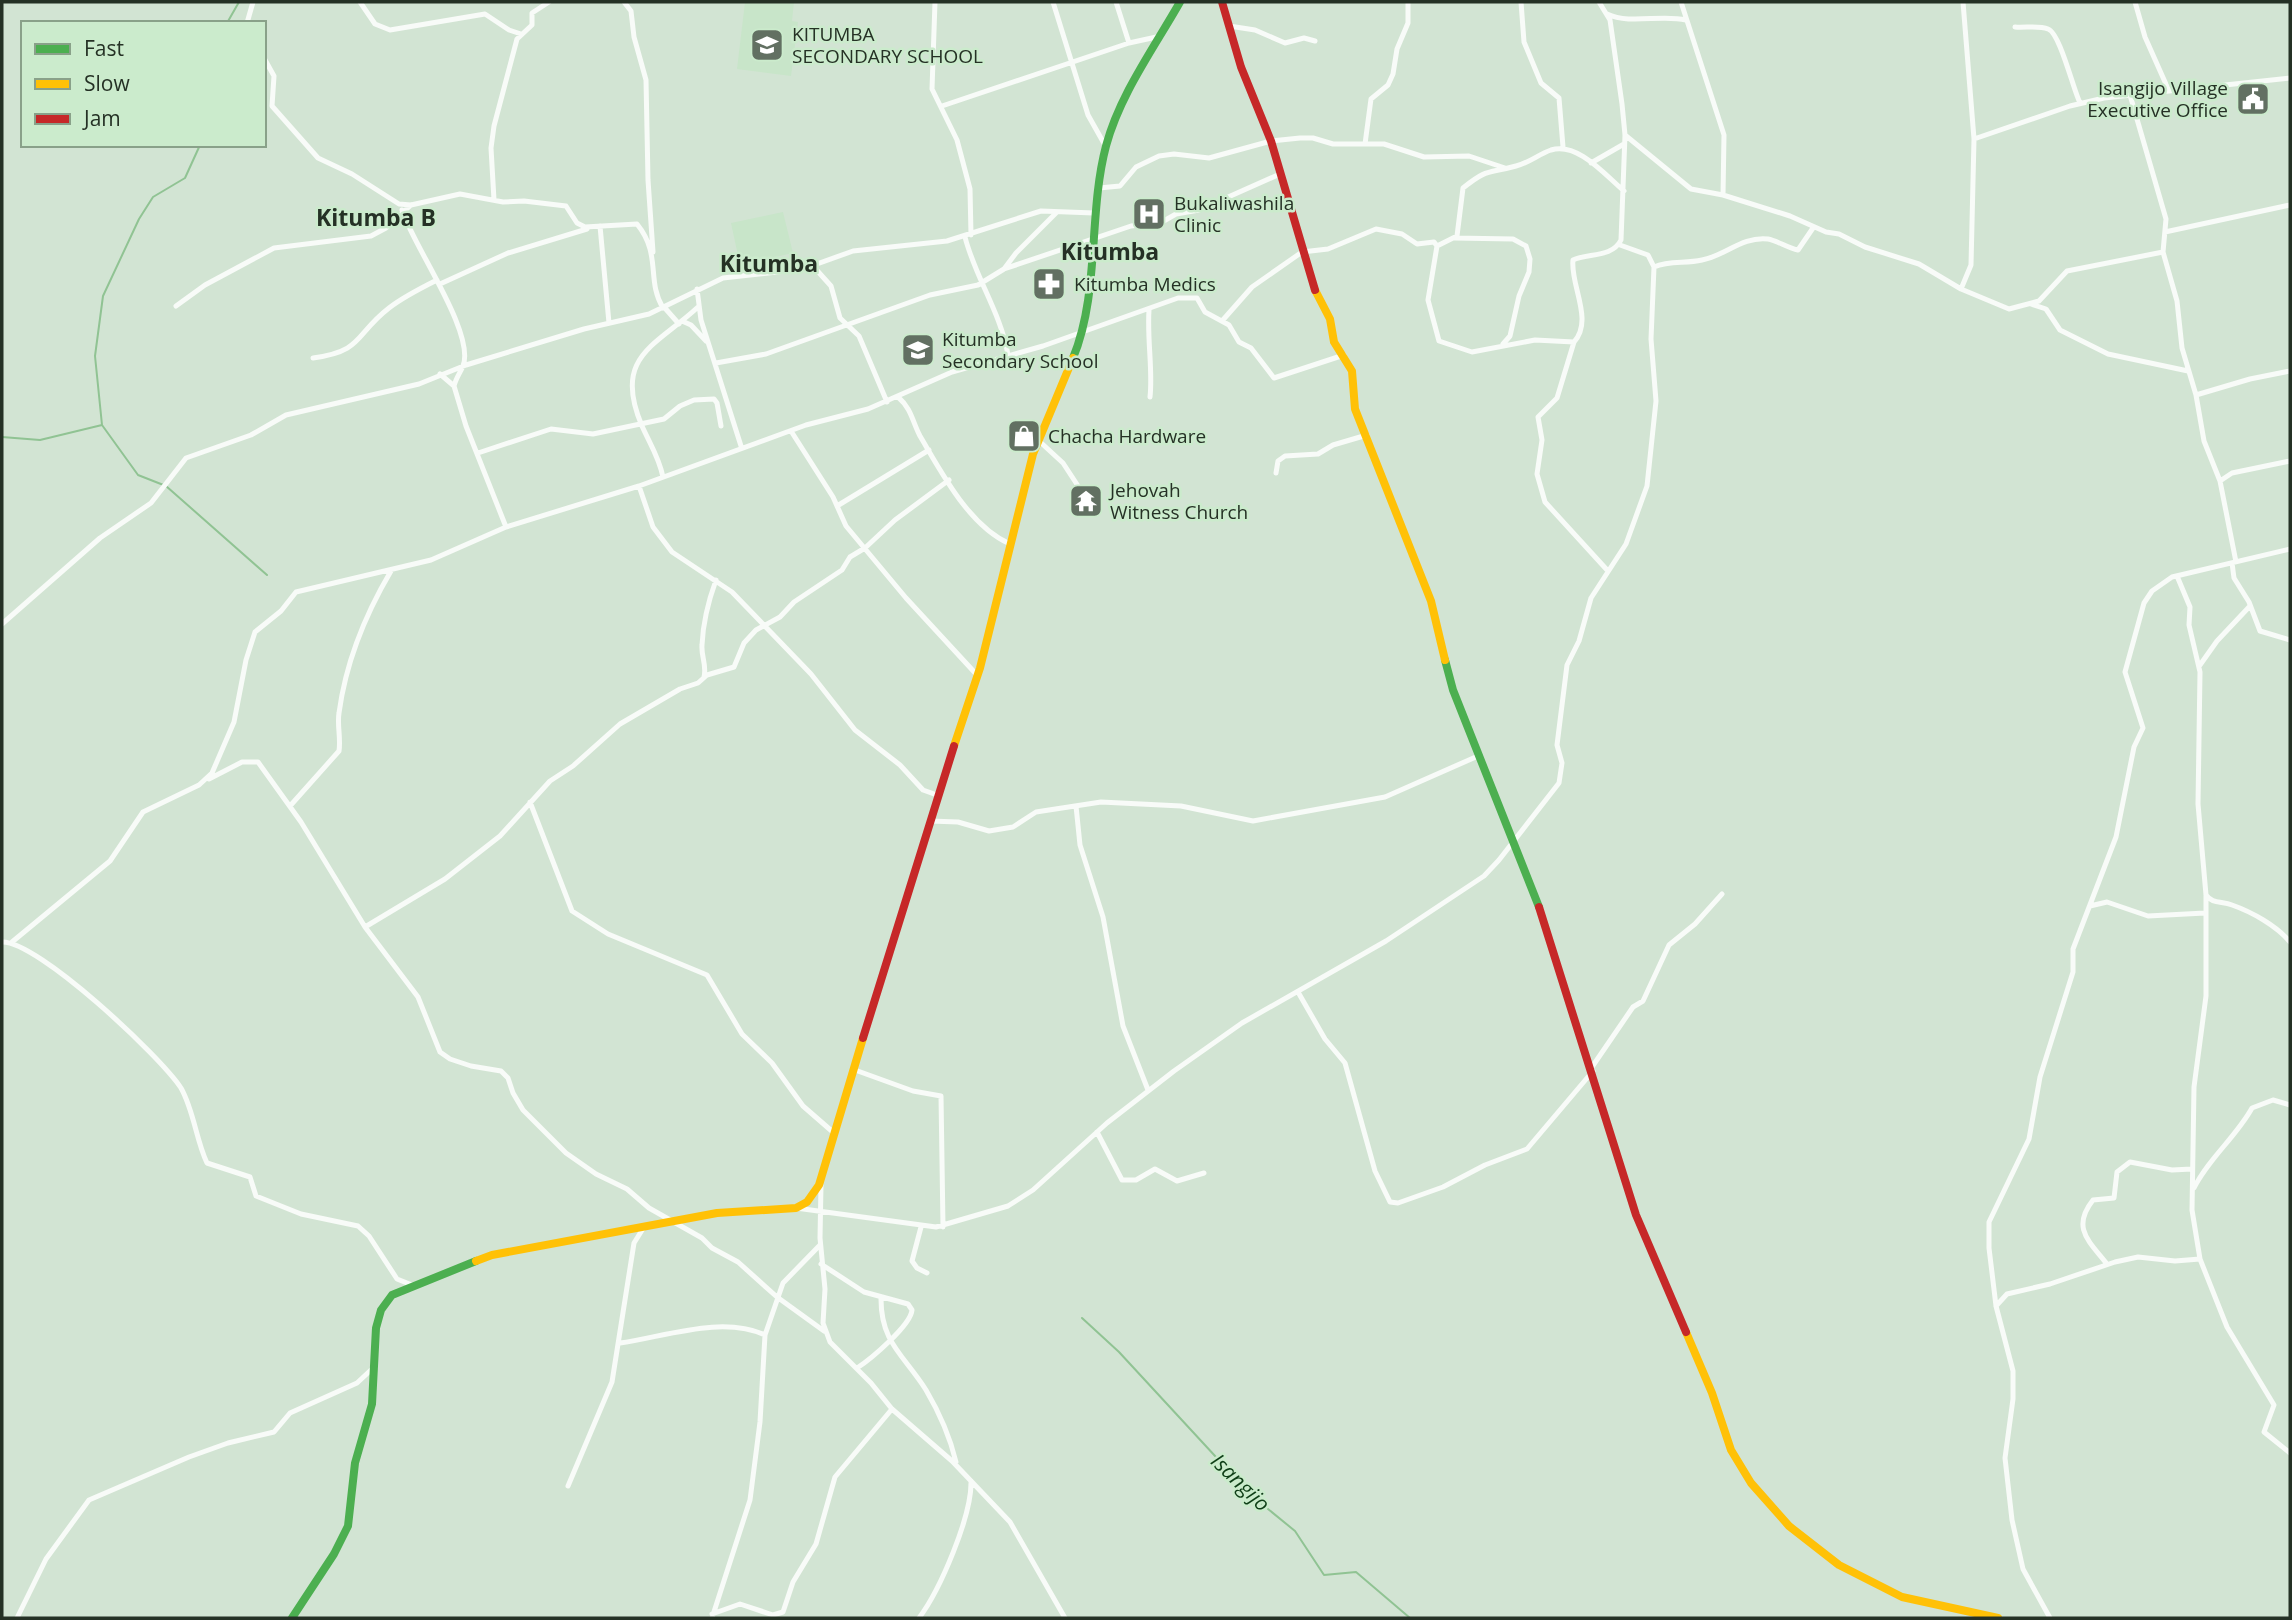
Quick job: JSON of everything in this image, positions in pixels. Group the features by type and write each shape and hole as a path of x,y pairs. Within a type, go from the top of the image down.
{"street":[{"path":"248,21 253,2"},
{"path":"360,2 375,24 390,30 485,14 509,30 521,34"},
{"path":"494,200 492,135 517,39 532,25 532,13 549,2"},
{"path":"624,2 631,11 649,101 648,180 654,289 663,308 680,322 694,327 710,345"},
{"path":"935,2 931,80 933,93 942,106 957,140 970,189 968,236 971,261 984,282 1010,354"},
{"path":"1053,2 1070,62 1093,125 1106,147"},
{"path":"1116,2 1129,43"},
{"path":"824,1331 825,1285 821,1264 819,1212 822,1181 834,1133 937,795 977,675 1038,440 1073,360 1089,296 1094,213 1106,147 1118,111 1180,2"},
{"path":"1222,2 1241,67 1271,141 1308,278 1330,319 1334,342 1345,355 1354,377 1355,409 1431,600 1441,654 1478,756 1516,840 1592,1069 1636,1215 1712,1393 1731,1450 1751,1483 1789,1526 1839,1565 1902,1597 1998,1618"},
{"path":"1365,144 1371,99 1388,85 1393,74 1397,50 1408,23 1408,2"},
{"path":"1521,2 1524,42 1541,83 1559,98 1563,148"},
{"path":"1599,2 1607,14 1625,135 1620,245"},
{"path":"1681,2 1724,135 1723,195"},
{"path":"1961,289 1971,265 1974,139 1964,48 1963,2"},
{"path":"2135,2 2169,91"},
{"path":"1607,14 1619,18 1666,16 1686,20"},
{"path":"1229,26 1255,30 1285,43 1304,38 1315,41"},
{"path":"2015,27 2044,28 2053,32 2080,103"},
{"path":"942,106 1129,43 1161,36"},
{"path":"266,62 274,76 272,106 318,158 352,174 399,204 411,205 460,194 494,200 566,206 577,223 590,228"},
{"path":"1974,139 2080,103 2290,78"},
{"path":"2130,96 2166,219 2163,252 2177,301 2182,348 2196,395 2204,441 2220,481 2234,562 2234,578 2263,634 2288,640 2290,647"},
{"path":"1625,135 1691,189 1723,195 1790,216 1813,228 1919,264 1961,289 2009,309 2031,304 2047,294 2067,271 2163,252"},
{"path":"1098,188 1120,186 1136,167 1154,157 1174,154 1209,159 1271,141 1313,138 1325,143 1384,144 1424,157 1469,156 1504,168"},
{"path":"1591,163 1624,145"},
{"path":"1454,238 1460,228 1463,188 1482,172 1504,168 1563,148 1591,163 1624,191"},
{"path":"716,363 766,354 930,295 984,282 1004,269 1131,226 1162,222 1176,214 1206,207 1279,174"},
{"path":"399,204 438,282 461,342 463,366 454,386"},
{"path":"176,306 205,285 226,276 267,251 371,236 386,228 411,205"},
{"path":"2165,232 2290,205"},
{"path":"2,624 100,538 151,503 186,458 251,435 286,415 419,384 463,366 663,308 723,278 813,266 844,253 914,247 968,236 1041,211 1094,213"},
{"path":"1004,269 1021,247 1056,213"},
{"path":"313,358 331,356 352,346 389,307 438,282 508,253 590,228 637,224 654,258"},
{"path":"600,226 609,323"},
{"path":"1654,267 1672,261 1701,261 1736,244 1757,240 1773,240 1798,250 1813,228"},
{"path":"1222,321 1252,287 1302,252 1328,249 1376,229 1402,234 1417,244 1434,243 1437,246"},
{"path":"1437,246 1454,238 1513,239 1526,246 1530,272 1519,296 1510,336 1503,344"},
{"path":"292,1618 334,1554 348,1526 355,1463 372,1404 376,1328 381,1310 393,1295 412,1285 492,1255 676,1223 717,1213 796,1208 850,1213 921,1227 943,1227 1016,1202 1148,1090 1242,1023 1386,941 1484,876 1516,840 1559,783 1562,763 1558,745 1565,673 1579,641 1591,598 1626,544 1647,486 1656,421 1651,339 1654,267 1648,255 1620,245 1596,256 1573,260 1581,314 1580,330 1574,341 1557,398 1538,417 1542,440 1536,474 1548,509 1608,571"},
{"path":"1437,246 1428,289 1437,338 1472,352 1535,340 1574,341"},
{"path":"813,266 831,286 838,314 856,331 873,365 880,392 887,402"},
{"path":"697,289 698,307 741,446"},
{"path":"206,780 216,766 234,722 246,660 258,627 281,611 296,593 391,571 448,554 506,527 639,486 705,463 741,446 899,398 946,374 1149,310 1168,301 1193,296 1205,312 1222,321 1274,378 1345,355"},
{"path":"2031,304 2046,309 2060,330 2108,354 2188,371"},
{"path":"663,477 658,455 642,426 632,389 633,373 653,342 698,307"},
{"path":"1149,310 1148,372 1153,382 1150,397"},
{"path":"2196,395 2250,379 2290,371"},
{"path":"440,374 454,386 466,426 506,527"},
{"path":"899,398 908,407 929,450 984,528 1010,544"},
{"path":"478,453 551,429 593,435 642,426 670,416 682,404 710,399 717,403 721,426"},
{"path":"791,431 837,506 846,526 906,598 977,675"},
{"path":"1276,473 1278,461 1285,456 1318,454 1333,445 1367,435"},
{"path":"1038,440 1063,463 1080,489"},
{"path":"837,506 874,480 929,450"},
{"path":"2220,481 2232,473 2290,461"},
{"path":"365,927 445,879 509,828 550,781 573,766 620,724 704,677 734,667 744,643 764,625 780,617 794,602 838,573 850,557 865,548 895,520 949,480"},
{"path":"639,486 656,533 682,561 716,580 811,674 855,730 900,765 923,790 937,795"},
{"path":"2050,1618 2023,1569 2012,1520 2005,1458 2013,1399 2013,1371 1996,1306 1989,1248 1989,1222 2029,1139 2040,1077 2073,972 2073,949 2116,837 2134,747 2143,728 2124,671 2144,603 2162,582 2177,576 2290,549"},
{"path":"290,806 339,751 339,714 353,651 370,606 391,571"},
{"path":"2177,576 2190,607 2189,625 2200,667 2198,804 2206,895 2206,996 2194,1083 2192,1169 2200,1258 2227,1327 2274,1405 2264,1432 2290,1453"},
{"path":"704,677 706,667 702,645 705,609 716,580"},
{"path":"2200,667 2217,640 2250,606"},
{"path":"930,821 958,822 989,831 1013,827 1037,812 1101,802 1173,805 1236,820 1261,821 1385,797 1478,756"},
{"path":"12,942 110,861 142,812 242,762 255,760 290,806 365,927 424,1007 440,1052 450,1059 471,1066 501,1071 508,1078 523,1110 556,1143 596,1174 627,1189 649,1208 738,1262 777,1297 824,1331 830,1342 857,1368 891,1409 956,1465 1010,1522 1065,1618"},
{"path":"530,802 572,911 608,934 707,975 742,1034 772,1063 803,1106 834,1133"},
{"path":"1076,806 1080,845 1103,917 1123,1026 1148,1090"},
{"path":"1298,992 1325,1040 1345,1063 1375,1171 1390,1202 1398,1203 1443,1188 1485,1165 1527,1149 1592,1069 1633,1007 1643,1001 1669,945 1695,924 1722,894"},
{"path":"2206,895 2209,899 2231,904 2270,924 2290,942"},
{"path":"2090,906 2107,902 2148,916 2205,913"},
{"path":"2,942 12,942 74,983 144,1044 183,1092 207,1163 248,1176 253,1181 256,1196 284,1208 358,1226 369,1236 397,1279 412,1285"},
{"path":"855,1070 908,1090 937,1094 942,1098 940,1161 945,1195 943,1227"},
{"path":"2192,1191 2207,1166 2245,1124 2252,1108 2273,1100 2290,1105"},
{"path":"1097,1132 1122,1180 1136,1180 1156,1169 1177,1181 1204,1173"},
{"path":"2107,1264 2082,1231 2081,1222 2093,1200 2114,1198 2117,1172 2130,1162 2172,1170 2192,1169"},
{"path":"796,1208 807,1202 822,1181"},
{"path":"568,1486 607,1399 620,1343 634,1243 644,1227"},
{"path":"921,1227 912,1261 917,1268 927,1273"},
{"path":"712,1616 750,1500 760,1422 765,1335 783,1283 820,1245"},
{"path":"1996,1306 2007,1294 2050,1284 2107,1264 2138,1257 2175,1261 2200,1258"},
{"path":"821,1264 864,1292 881,1299 908,1304 912,1310 910,1322 876,1355 857,1368"},
{"path":"881,1299 881,1317 888,1341 905,1358 926,1390 950,1440 956,1465"},
{"path":"807,1319 824,1313"},
{"path":"620,1343 716,1328 746,1328 765,1335"},
{"path":"17,1618 46,1559 89,1500 184,1459 228,1443 274,1432 289,1413 357,1383 372,1369"},
{"path":"712,1616 740,1604 773,1615 783,1612 793,1582 816,1544 835,1477 891,1409"},
{"path":"919,1618 950,1558 969,1500 971,1481"}],"shaded area":[{"name":"KITUMBA SECONDARY SCHOOL","path":"745,2 794,2 792,21 798,22 791,76 737,69"},
{"path":"783,212 793,253 740,265 731,223"}],"waterway":[{"path":"228,21 239,2"},
{"path":"2,437 40,440 102,425 95,356 103,296 139,219 153,197 185,178 199,147"},
{"path":"102,425 138,475 166,486 267,575"},
{"name":"Isangijo","path":"1082,1318 1119,1352 1252,1496 1295,1531 1324,1575 1356,1572 1410,1618"}],"traffic: fast":[{"path":"1073,358 1087,307 1097,199 1106,146 1120,108 1138,72 1180,2"},
{"path":"1445,660 1453,690 1539,907"},
{"path":"292,1618 334,1554 348,1526 355,1463 372,1404 376,1328 381,1310 392,1295 476,1261"}],"traffic: slow":[{"path":"1315,290 1330,319 1334,342 1352,371 1355,409 1431,601 1445,660"},
{"path":"954,746 980,668 1033,454 1073,358"},
{"path":"476,1261 492,1255 717,1213 796,1208 807,1202 819,1185 863,1038"},
{"path":"1686,1332 1712,1393 1731,1450 1751,1483 1789,1526 1839,1565 1902,1597 1998,1618"}],"traffic: jam":[{"path":"1222,2 1241,67 1271,141 1315,290"},
{"path":"863,1038 954,746"},
{"path":"1539,907 1636,1215 1686,1332"}],"place":[{"name":"KITUMBA SECONDARY SCHOOL","path":"767,45"},
{"name":"Isangijo Village Executive Office","path":"2253,99"},
{"name":"Bukaliwashila Clinic","path":"1149,214"},
{"name":"Kitumba Medics","path":"1049,284"},
{"name":"Kitumba Secondary School","path":"918,350"},
{"name":"Chacha Hardware","path":"1024,436"},
{"name":"Jehovah Witness Church","path":"1086,501"}],"district":[{"name":"Kitumba B","path":"376,217"},
{"name":"Kitumba","path":"1110,251"},
{"name":"Kitumba","path":"769,263"}]}
